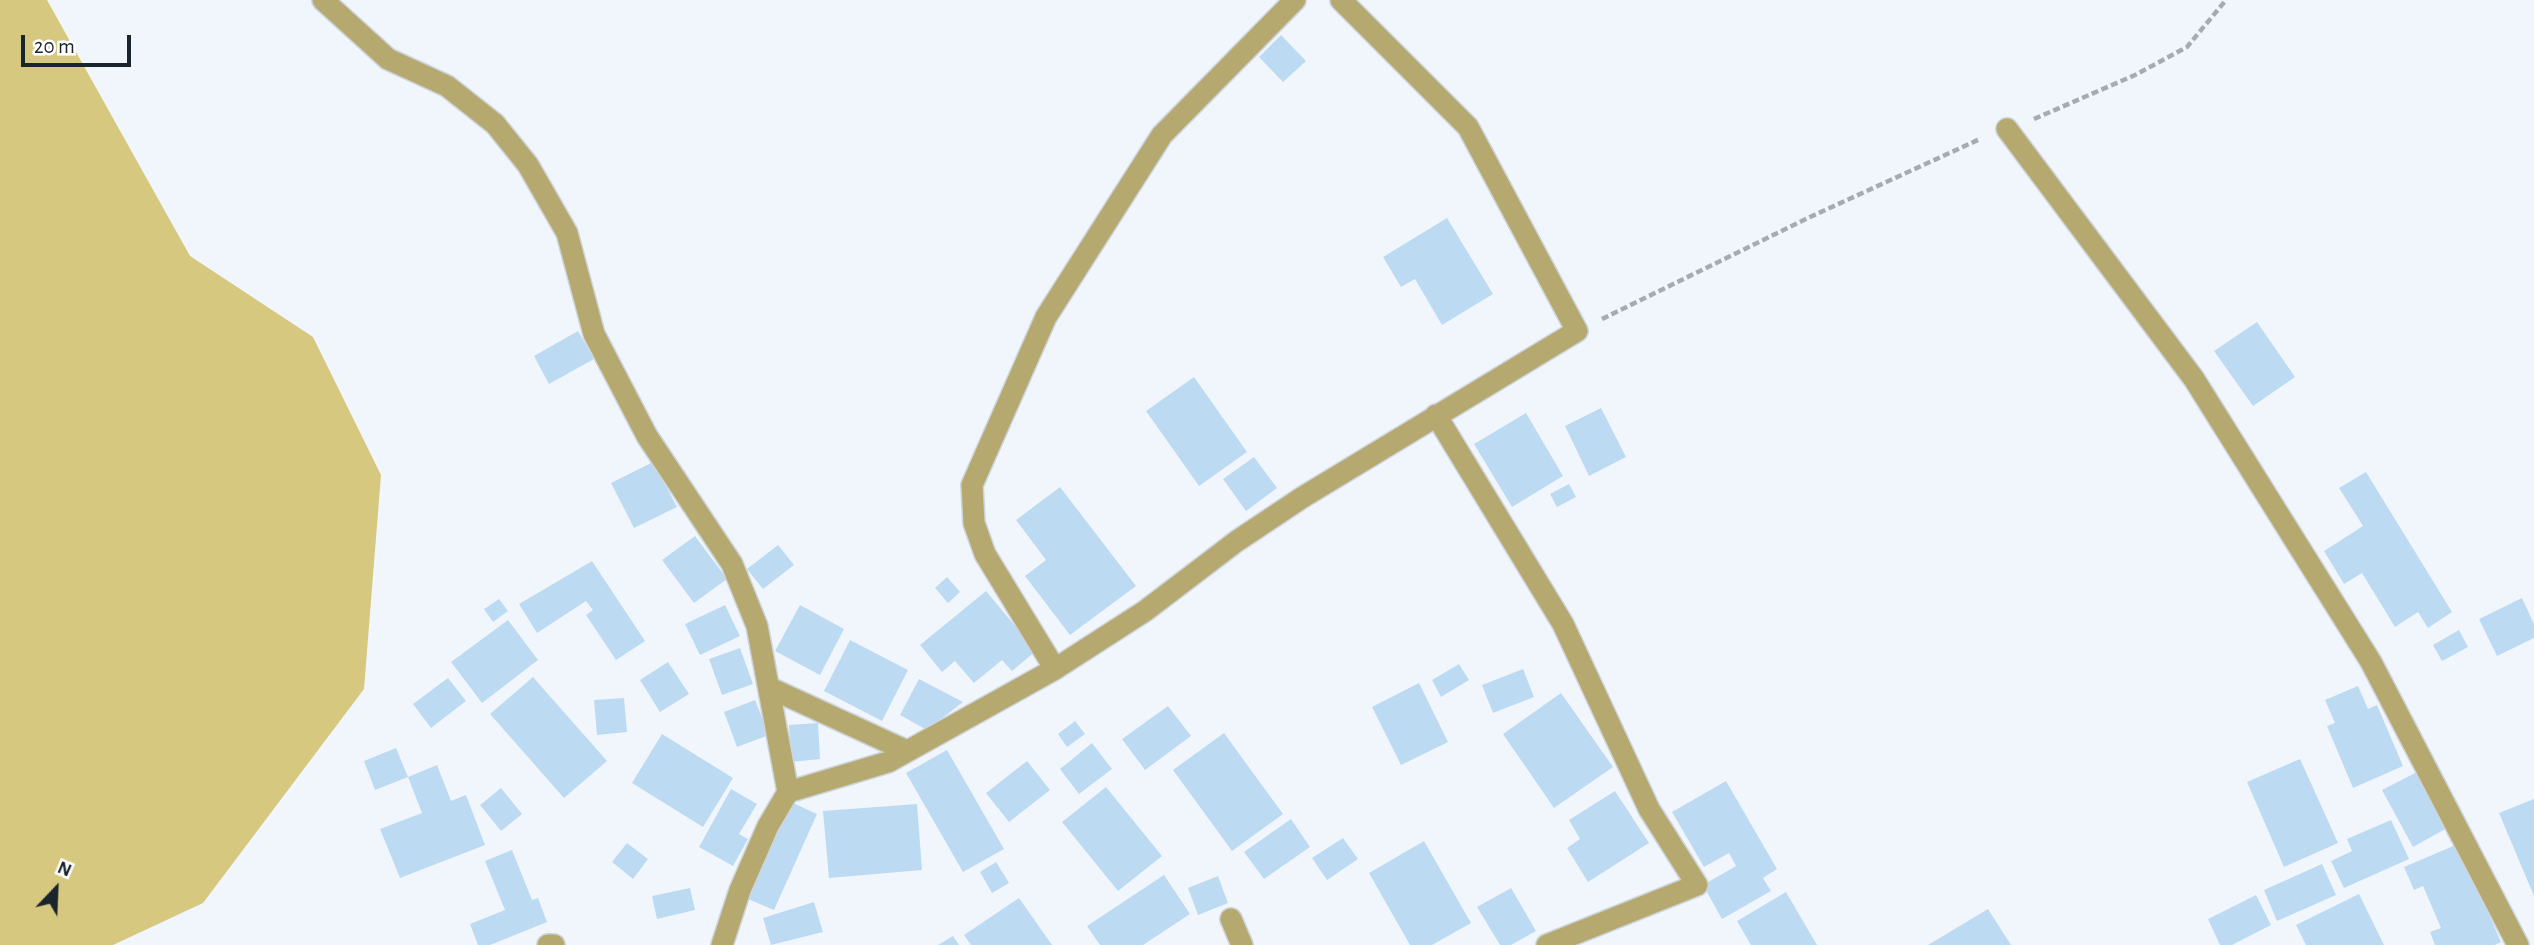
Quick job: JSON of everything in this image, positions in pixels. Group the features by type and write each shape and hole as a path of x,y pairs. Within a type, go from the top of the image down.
{"street":[{"path":"323,0 388,60 447,86 495,124 528,164 567,233 599,345 647,436 732,564 757,626 788,792 768,826 740,890 722,945"},
{"path":"1055,669 985,554 974,523 972,485 1046,317 1162,135 1296,0"},
{"path":"788,792 888,762 1055,669 1145,611 1237,541 1292,504 1577,331 1468,127 1341,0"},
{"path":"2007,129 2209,403 2371,662 2518,945"},
{"path":"1436,415 1563,624 1650,809 1697,885 1546,945"},
{"path":"770,688 907,751"},
{"path":"1231,919 1242,945"},
{"path":"548,945 554,945"}],"path":[{"path":"1577,331 1810,217 1975,141 2063,108 2186,47 2226,0"}],"shaded area":[{"path":"0,0 47,0 190,256 313,337 381,475 364,689 203,903 113,945 0,945"}],"building":[{"path":"1281,35 1306,61 1283,82 1259,57"},
{"path":"1447,218 1493,294 1442,325 1415,279 1401,287 1383,257"},
{"path":"2257,322 2295,377 2253,406 2214,351"},
{"path":"578,331 594,359 549,384 534,356"},
{"path":"1194,377 1247,452 1199,486 1146,411"},
{"path":"1601,408 1626,457 1589,476 1565,426"},
{"path":"1526,413 1563,476 1512,507 1474,444"},
{"path":"1254,457 1277,488 1246,511 1223,479"},
{"path":"653,462 677,507 634,528 611,483"},
{"path":"2366,472 2452,612 2428,628 2418,612 2395,627 2362,573 2344,584 2324,551 2363,526 2339,488"},
{"path":"1569,484 1576,497 1557,507 1550,494"},
{"path":"1060,487 1136,586 1070,635 1025,576 1046,560 1016,520"},
{"path":"695,536 727,579 694,603 662,560"},
{"path":"778,545 794,565 763,589 747,569"},
{"path":"592,561 645,641 616,660 586,615 593,610 586,601 537,633 519,604"},
{"path":"947,577 960,592 948,603 935,588"},
{"path":"986,591 1036,651 1012,671 1002,660 974,683 955,661 942,672 920,645"},
{"path":"2522,598 2534,624 2534,638 2497,656 2479,619"},
{"path":"499,599 508,611 493,622 484,609"},
{"path":"725,605 740,636 700,655 685,624"},
{"path":"800,605 844,629 820,675 775,651"},
{"path":"508,620 538,660 482,703 451,662"},
{"path":"2459,630 2468,647 2442,661 2433,645"},
{"path":"850,640 908,670 882,721 824,691"},
{"path":"740,648 753,684 722,695 709,659"},
{"path":"668,662 689,694 660,712 640,680"},
{"path":"1459,664 1469,680 1441,697 1432,680"},
{"path":"1523,669 1534,697 1493,713 1482,685"},
{"path":"533,677 607,761 564,798 490,714"},
{"path":"448,678 466,701 431,728 413,704"},
{"path":"919,679 963,702 927,730 900,715"},
{"path":"1419,683 1448,742 1401,765 1372,707"},
{"path":"2358,686 2368,709 2377,705 2403,766 2353,788 2327,726 2335,723 2325,700"},
{"path":"1561,693 1613,767 1554,808 1503,734"},
{"path":"624,698 627,732 597,735 594,700"},
{"path":"755,700 769,735 737,747 724,712"},
{"path":"1168,706 1191,736 1145,770 1122,739"},
{"path":"1075,721 1085,734 1067,747 1058,734"},
{"path":"818,723 820,759 791,762 789,725"},
{"path":"1224,733 1283,814 1232,851 1173,770"},
{"path":"662,734 733,778 703,827 632,783"},
{"path":"1092,743 1112,769 1079,794 1060,769"},
{"path":"396,748 408,777 375,790 364,761"},
{"path":"947,750 1004,849 963,872 906,773"},
{"path":"2300,759 2338,843 2284,867 2247,782"},
{"path":"1027,761 1050,790 1009,822 986,793"},
{"path":"437,765 451,801 466,795 485,845 400,878 380,829 422,813 408,777"},
{"path":"2419,771 2449,827 2413,847 2382,790"},
{"path":"1726,781 1777,869 1763,878 1771,891 1722,919 1703,885 1736,866 1729,853 1704,867 1672,812"},
{"path":"1106,787 1162,856 1118,891 1062,822"},
{"path":"501,788 522,814 501,831 480,805"},
{"path":"731,789 757,804 739,834 748,839 733,866 699,847"},
{"path":"1615,791 1649,843 1588,882 1567,848 1580,839 1569,820"},
{"path":"2534,799 2534,896 2499,813"},
{"path":"791,802 817,814 774,910 748,899"},
{"path":"917,804 922,870 829,878 823,811"},
{"path":"1291,819 1310,847 1264,879 1244,852"},
{"path":"2391,820 2409,859 2344,888 2331,861 2352,851 2347,839"},
{"path":"1343,838 1358,859 1327,880 1312,858"},
{"path":"1424,841 1471,923 1432,945 1410,945 1369,873"},
{"path":"627,843 648,859 633,879 612,862"},
{"path":"2458,844 2501,942 2495,945 2435,945 2430,932 2441,928 2423,886 2414,890 2404,867"},
{"path":"512,850 532,900 538,898 547,922 490,945 478,945 470,924 505,910 485,861"},
{"path":"996,862 1009,883 992,893 980,872"},
{"path":"2322,864 2336,895 2277,921 2264,890"},
{"path":"1164,875 1190,914 1143,945 1100,945 1087,926"},
{"path":"1218,876 1228,903 1198,915 1188,888"},
{"path":"690,888 695,910 657,919 652,896"},
{"path":"1511,888 1536,931 1511,945 1500,945 1477,907"},
{"path":"1786,892 1817,945 1751,945 1737,921"},
{"path":"2359,894 2384,945 2306,945 2296,925"},
{"path":"2256,895 2271,925 2232,945 2220,945 2208,919"},
{"path":"1019,898 1052,945 971,945 964,935"},
{"path":"814,902 823,932 771,945 763,918"},
{"path":"1988,909 2011,945 1928,945"},
{"path":"953,936 959,945 938,945"}]}
